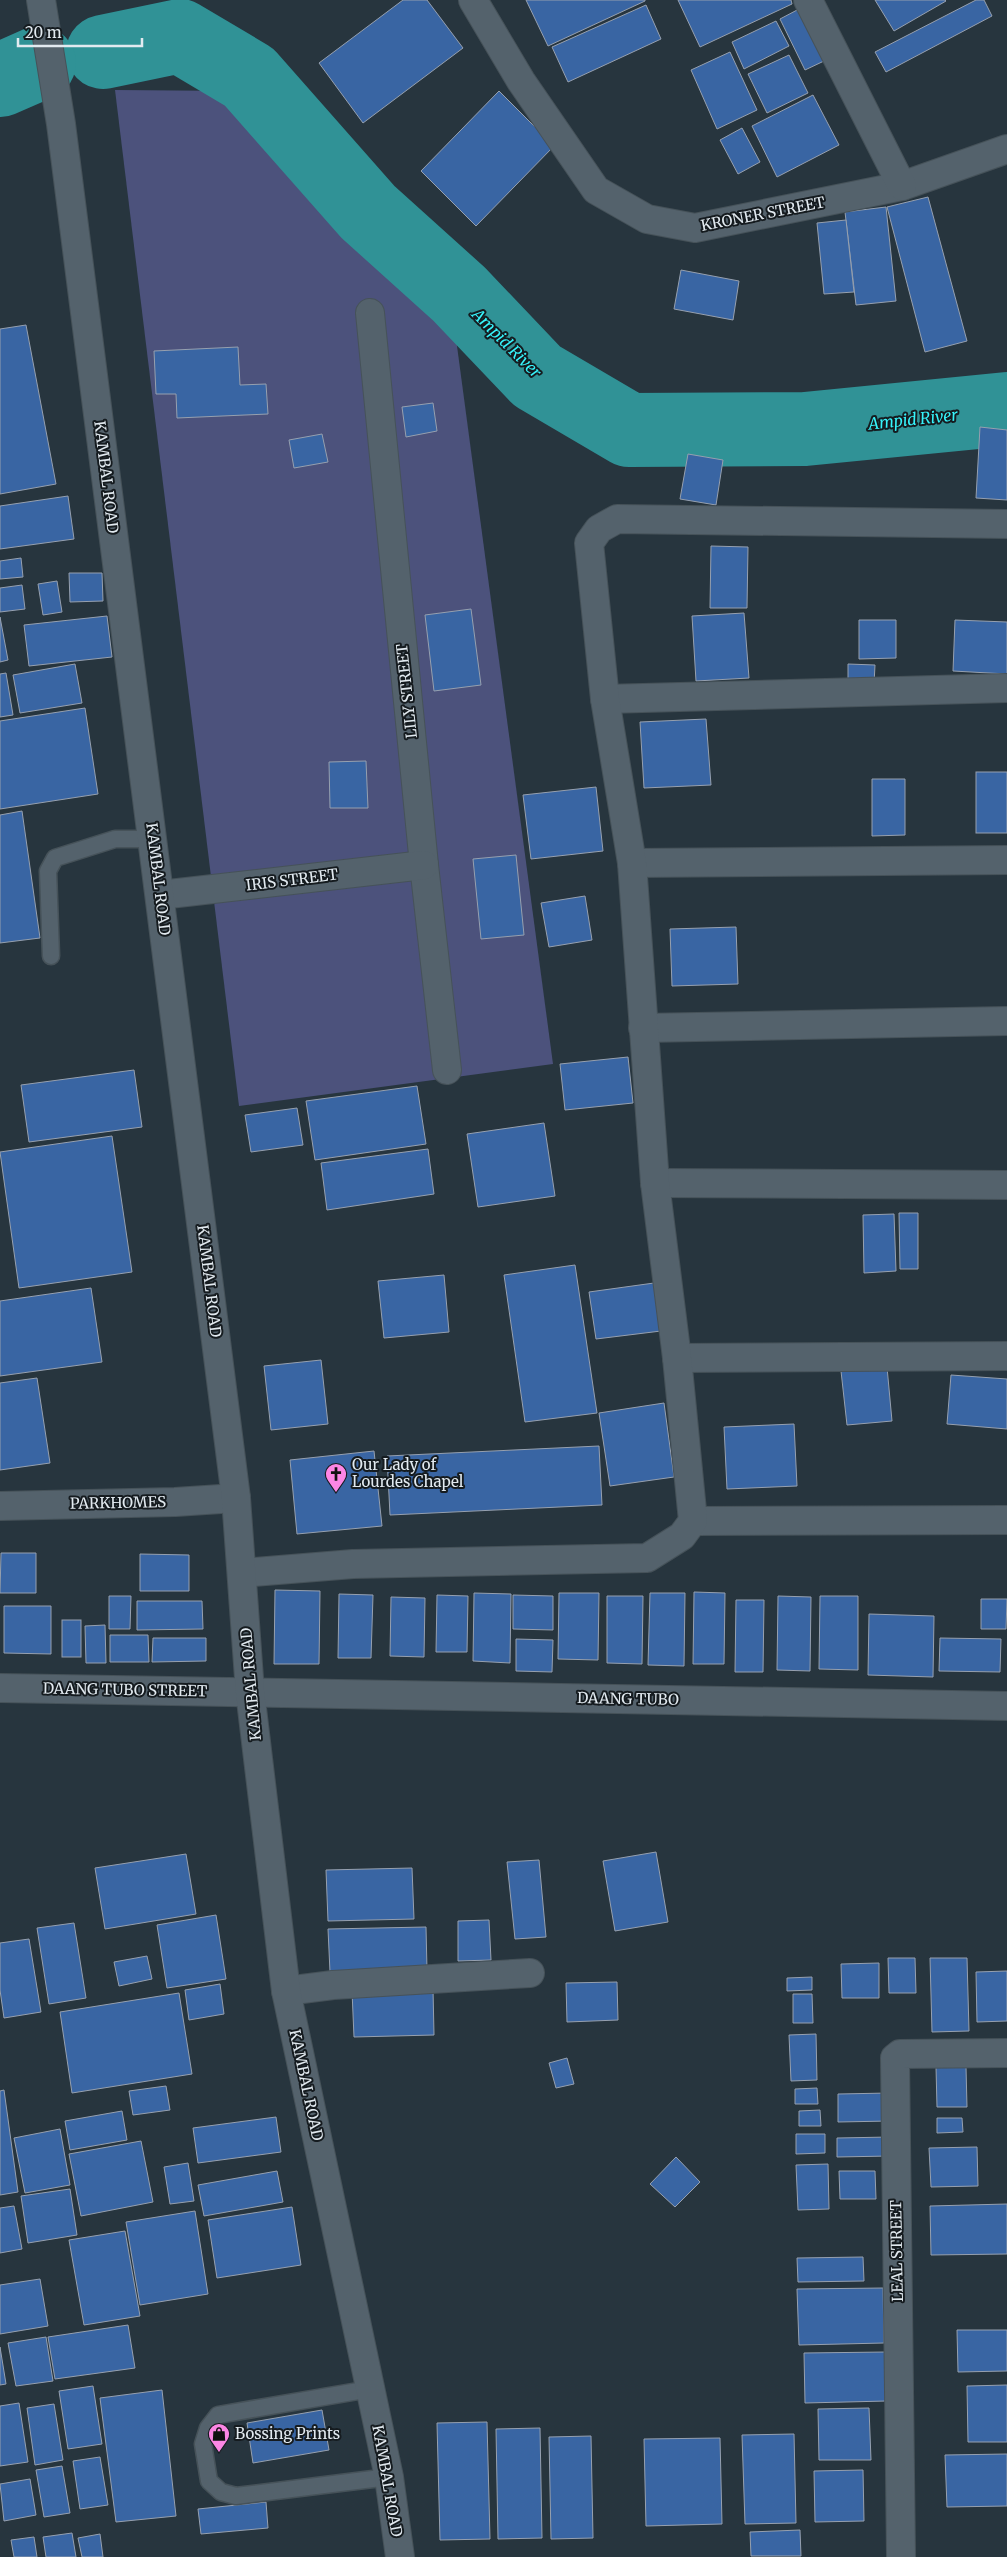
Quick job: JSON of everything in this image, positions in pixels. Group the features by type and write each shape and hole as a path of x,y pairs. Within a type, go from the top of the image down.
{"street":[{"name":"KAMBAL ROAD","path":"42,0 61,124 236,1498 250,1692 286,1991 389,2477 400,2557"},
{"name":"KRONER STREET","path":"473,0 521,81 596,190 648,219 695,228 902,186 1007,149"},
{"path":"808,0 902,186"},
{"name":"LILY STREET","path":"370,312 424,865 447,1070"},
{"path":"242,1573 353,1564 647,1558 682,1536 693,1521 677,1358 655,1183 632,862 606,699 589,543 599,529 617,519 1007,524"},
{"path":"606,699 1007,688"},
{"path":"632,862 1007,860"},
{"name":"IRIS STREET","path":"160,895 424,865"},
{"path":"643,1028 1007,1021"},
{"path":"655,1183 1007,1185"},
{"path":"677,1358 1007,1356"},
{"name":"PARKHOMES","path":"0,1506 175,1502 236,1498"},
{"path":"693,1521 1007,1520"},
{"name":"DAANG TUBO STREET","path":"0,1688 250,1692"},
{"name":"DAANG TUBO","path":"250,1692 1007,1706"},
{"path":"286,1991 333,1985 530,1973"},
{"name":"LEAL STREET","path":"901,2557 895,2058 900,2054 1007,2052"}],"lane":[{"path":"51,956 48,871 55,858 115,838 152,839"},
{"path":"370,2389 218,2415 208,2428 203,2444 210,2481 221,2492 236,2496 389,2477"}],"shaded area":[{"path":"115,90 237,91 455,331 553,1064 239,1106"}],"building":[{"path":"403,0 427,0 463,48 363,123 319,63"},
{"path":"526,0 645,0 645,1 548,46"},
{"path":"678,0 791,0 792,4 700,47"},
{"path":"875,0 945,0 946,1 894,31"},
{"path":"976,0 984,0 992,16 886,72 875,52"},
{"path":"646,5 661,39 568,82 552,47"},
{"path":"799,9 824,61 805,70 780,19"},
{"path":"776,21 789,46 744,69 732,42"},
{"path":"730,52 757,110 717,129 691,70"},
{"path":"789,55 808,93 767,113 748,74"},
{"path":"499,91 554,146 476,226 421,171"},
{"path":"813,95 839,145 777,177 752,126"},
{"path":"742,128 760,162 738,174 720,140"},
{"path":"928,197 967,341 925,352 887,207"},
{"path":"886,207 896,301 856,305 845,212"},
{"path":"846,220 854,292 824,294 817,223"},
{"path":"681,270 739,281 733,320 674,309"},
{"path":"26,325 56,484 0,494 0,329"},
{"path":"238,347 240,385 266,384 268,414 177,418 176,394 156,394 154,351"},
{"path":"433,403 437,431 406,437 402,407"},
{"path":"980,427 1007,430 1007,500 976,498"},
{"path":"322,434 328,462 294,468 289,440"},
{"path":"688,454 723,460 716,505 680,499"},
{"path":"68,496 74,539 0,549 0,506"},
{"path":"711,546 748,547 747,608 710,608"},
{"path":"21,558 23,577 0,579 0,561"},
{"path":"69,573 102,573 103,601 70,602"},
{"path":"57,581 62,612 43,615 38,584"},
{"path":"22,585 25,609 0,612 0,588"},
{"path":"471,609 481,685 434,691 425,615"},
{"path":"744,613 749,678 696,681 692,616"},
{"path":"107,616 112,657 29,666 24,625"},
{"path":"0,617 8,660 0,662"},
{"path":"859,620 896,620 896,658 859,659"},
{"path":"955,620 1007,622 1007,674 953,671"},
{"path":"75,664 82,703 20,713 13,675"},
{"path":"848,664 875,665 874,684 848,684"},
{"path":"6,673 13,715 0,717 0,674"},
{"path":"85,708 98,794 0,809 0,721"},
{"path":"706,719 711,785 644,788 640,722"},
{"path":"366,761 368,808 330,808 329,762"},
{"path":"976,772 1007,772 1007,833 976,833"},
{"path":"872,779 905,779 905,835 872,836"},
{"path":"596,787 603,851 531,859 523,795"},
{"path":"22,811 40,938 0,943 0,815"},
{"path":"516,855 524,935 481,939 473,859"},
{"path":"585,896 592,940 549,947 541,903"},
{"path":"736,927 738,984 672,986 670,929"},
{"path":"628,1057 633,1103 565,1110 560,1064"},
{"path":"134,1070 142,1127 29,1142 21,1085"},
{"path":"417,1086 426,1144 315,1160 306,1101"},
{"path":"297,1108 303,1145 251,1152 245,1115"},
{"path":"544,1123 555,1196 478,1207 467,1134"},
{"path":"112,1136 132,1272 19,1288 0,1152"},
{"path":"428,1149 434,1194 327,1210 321,1163"},
{"path":"899,1213 918,1213 918,1269 900,1269"},
{"path":"894,1214 896,1271 864,1273 863,1215"},
{"path":"575,1265 597,1413 525,1422 504,1275"},
{"path":"444,1275 449,1332 384,1338 378,1281"},
{"path":"654,1283 661,1331 596,1339 589,1292"},
{"path":"91,1288 102,1362 0,1376 0,1301"},
{"path":"321,1360 328,1424 271,1430 264,1366"},
{"path":"887,1367 892,1421 847,1425 841,1371"},
{"path":"951,1375 1007,1379 1007,1429 947,1424"},
{"path":"37,1378 50,1463 0,1470 0,1383"},
{"path":"664,1403 674,1477 610,1486 599,1413"},
{"path":"794,1424 797,1486 727,1489 724,1427"},
{"path":"599,1446 602,1505 390,1515 387,1456"},
{"name":"Our Lady of Lourdes Chapel","path":"374,1451 382,1526 297,1534 290,1460"},
{"path":"1,1553 36,1553 36,1593 0,1593"},
{"path":"140,1554 189,1555 189,1591 140,1591"},
{"path":"275,1590 320,1591 319,1664 274,1664"},
{"path":"694,1592 725,1593 724,1664 693,1664"},
{"path":"474,1593 511,1594 510,1663 473,1661"},
{"path":"559,1593 599,1593 598,1660 558,1659"},
{"path":"650,1593 685,1593 684,1666 648,1665"},
{"path":"339,1594 373,1595 371,1658 338,1658"},
{"path":"437,1595 468,1596 467,1652 436,1652"},
{"path":"513,1595 553,1596 553,1630 513,1629"},
{"path":"109,1596 131,1596 130,1629 109,1629"},
{"path":"607,1596 643,1596 642,1664 607,1663"},
{"path":"778,1596 811,1597 810,1671 777,1670"},
{"path":"820,1596 858,1596 858,1670 819,1669"},
{"path":"391,1597 425,1598 424,1657 390,1656"},
{"path":"981,1599 1007,1599 1006,1629 981,1629"},
{"path":"736,1600 764,1600 763,1672 735,1672"},
{"path":"137,1601 202,1601 203,1629 137,1630"},
{"path":"4,1606 51,1606 51,1654 4,1653"},
{"path":"869,1614 934,1616 933,1677 868,1675"},
{"path":"62,1620 81,1620 81,1657 62,1657"},
{"path":"105,1625 106,1663 86,1663 85,1626"},
{"path":"110,1635 148,1635 149,1662 110,1662"},
{"path":"153,1638 206,1638 206,1661 152,1662"},
{"path":"940,1638 1001,1639 1000,1672 939,1671"},
{"path":"516,1639 553,1640 552,1672 516,1671"},
{"path":"656,1852 668,1922 615,1931 603,1861"},
{"path":"186,1854 196,1914 105,1929 95,1868"},
{"path":"539,1860 546,1937 515,1939 507,1862"},
{"path":"412,1868 414,1919 328,1921 326,1870"},
{"path":"216,1915 226,1979 167,1988 157,1925"},
{"path":"489,1920 491,1960 458,1961 458,1921"},
{"path":"74,1923 86,1998 49,2004 37,1928"},
{"path":"426,1927 427,1970 330,1972 328,1929"},
{"path":"29,1939 41,2012 4,2018 0,1990 0,1943"},
{"path":"147,1956 152,1979 119,1986 114,1962"},
{"path":"888,1958 915,1958 916,1993 889,1993"},
{"path":"930,1958 967,1958 969,2031 932,2032"},
{"path":"879,1963 879,1998 842,1998 841,1964"},
{"path":"1007,1971 1007,2021 977,2022 976,1972"},
{"path":"812,1977 812,1990 787,1991 787,1978"},
{"path":"617,1982 618,2020 567,2022 566,1983"},
{"path":"220,1984 224,2014 189,2020 185,1990"},
{"path":"433,1989 434,2035 354,2037 352,1991"},
{"path":"179,1993 192,2074 72,2093 60,2012"},
{"path":"793,1994 812,1994 813,2023 793,2023"},
{"path":"816,2034 817,2080 791,2081 789,2035"},
{"path":"567,2058 574,2084 556,2088 549,2063"},
{"path":"936,2067 966,2067 967,2107 937,2107"},
{"path":"166,2086 170,2110 133,2115 129,2091"},
{"path":"817,2088 818,2104 795,2104 795,2089"},
{"path":"4,2090 18,2192 0,2195 0,2091"},
{"path":"889,2093 890,2121 838,2122 838,2094"},
{"path":"820,2110 821,2126 799,2126 799,2111"},
{"path":"122,2111 127,2140 70,2150 65,2121"},
{"path":"276,2117 281,2152 198,2163 193,2128"},
{"path":"937,2118 962,2118 963,2132 937,2133"},
{"path":"60,2129 70,2185 25,2193 14,2138"},
{"path":"796,2134 825,2134 825,2153 796,2154"},
{"path":"890,2137 890,2156 837,2157 837,2138"},
{"path":"141,2141 153,2202 81,2216 69,2154"},
{"path":"977,2147 978,2186 931,2187 929,2148"},
{"path":"676,2157 700,2182 675,2207 650,2184"},
{"path":"188,2163 194,2201 170,2204 164,2167"},
{"path":"828,2164 829,2209 798,2210 796,2165"},
{"path":"277,2171 283,2202 204,2216 198,2185"},
{"path":"839,2171 875,2171 876,2199 840,2199"},
{"path":"70,2189 77,2235 28,2243 21,2196"},
{"path":"1007,2204 1007,2254 931,2255 930,2206"},
{"path":"14,2206 22,2249 0,2253 0,2208"},
{"path":"292,2207 301,2265 217,2278 208,2220"},
{"path":"195,2211 208,2294 140,2305 126,2222"},
{"path":"125,2231 140,2316 84,2325 69,2240"},
{"path":"863,2257 864,2281 798,2282 797,2258"},
{"path":"40,2279 48,2326 0,2334 0,2285"},
{"path":"883,2288 884,2343 799,2345 797,2289"},
{"path":"128,2325 135,2368 55,2379 48,2337"},
{"path":"957,2330 1007,2330 1007,2371 958,2372"},
{"path":"46,2337 53,2381 16,2386 8,2343"},
{"path":"0,2347 6,2384 0,2385"},
{"path":"886,2352 887,2401 805,2403 804,2353"},
{"path":"1007,2385 1007,2442 968,2442 967,2386"},
{"path":"93,2386 102,2444 68,2449 59,2391"},
{"path":"162,2390 176,2516 116,2522 100,2398"},
{"path":"19,2403 28,2462 0,2466 0,2406"},
{"path":"54,2404 63,2460 35,2465 27,2408"},
{"path":"869,2408 871,2460 819,2460 818,2409"},
{"path":"322,2410 329,2450 253,2463 247,2423"},
{"path":"487,2422 490,2539 440,2540 437,2423"},
{"path":"540,2428 542,2538 498,2539 496,2429"},
{"path":"794,2434 796,2523 745,2524 742,2435"},
{"path":"591,2436 593,2538 551,2539 549,2437"},
{"path":"720,2438 722,2524 646,2526 644,2439"},
{"path":"1007,2454 1007,2506 947,2507 945,2455"},
{"path":"100,2457 108,2505 80,2509 73,2461"},
{"path":"62,2466 70,2513 44,2517 36,2470"},
{"path":"863,2470 864,2521 815,2522 814,2471"},
{"path":"30,2479 36,2515 4,2521 0,2484"},
{"path":"266,2502 268,2528 201,2534 198,2509"},
{"path":"800,2530 801,2556 751,2556 750,2532"},
{"path":"72,2533 76,2557 46,2557 43,2537"},
{"path":"100,2534 103,2557 82,2557 78,2538"},
{"path":"34,2537 37,2557 14,2557 11,2540"}],"waterway":[{"name":"Ampid River","path":"103,52 180,36 249,77 368,212 459,294 537,376 629,430 805,429 1007,409"},
{"name":"Ampid River","path":"0,80 39,63"}],"place":[{"name":"Our Lady of Lourdes Chapel","path":"336,1493"},
{"name":"Bossing Prints","path":"219,2453"}]}
